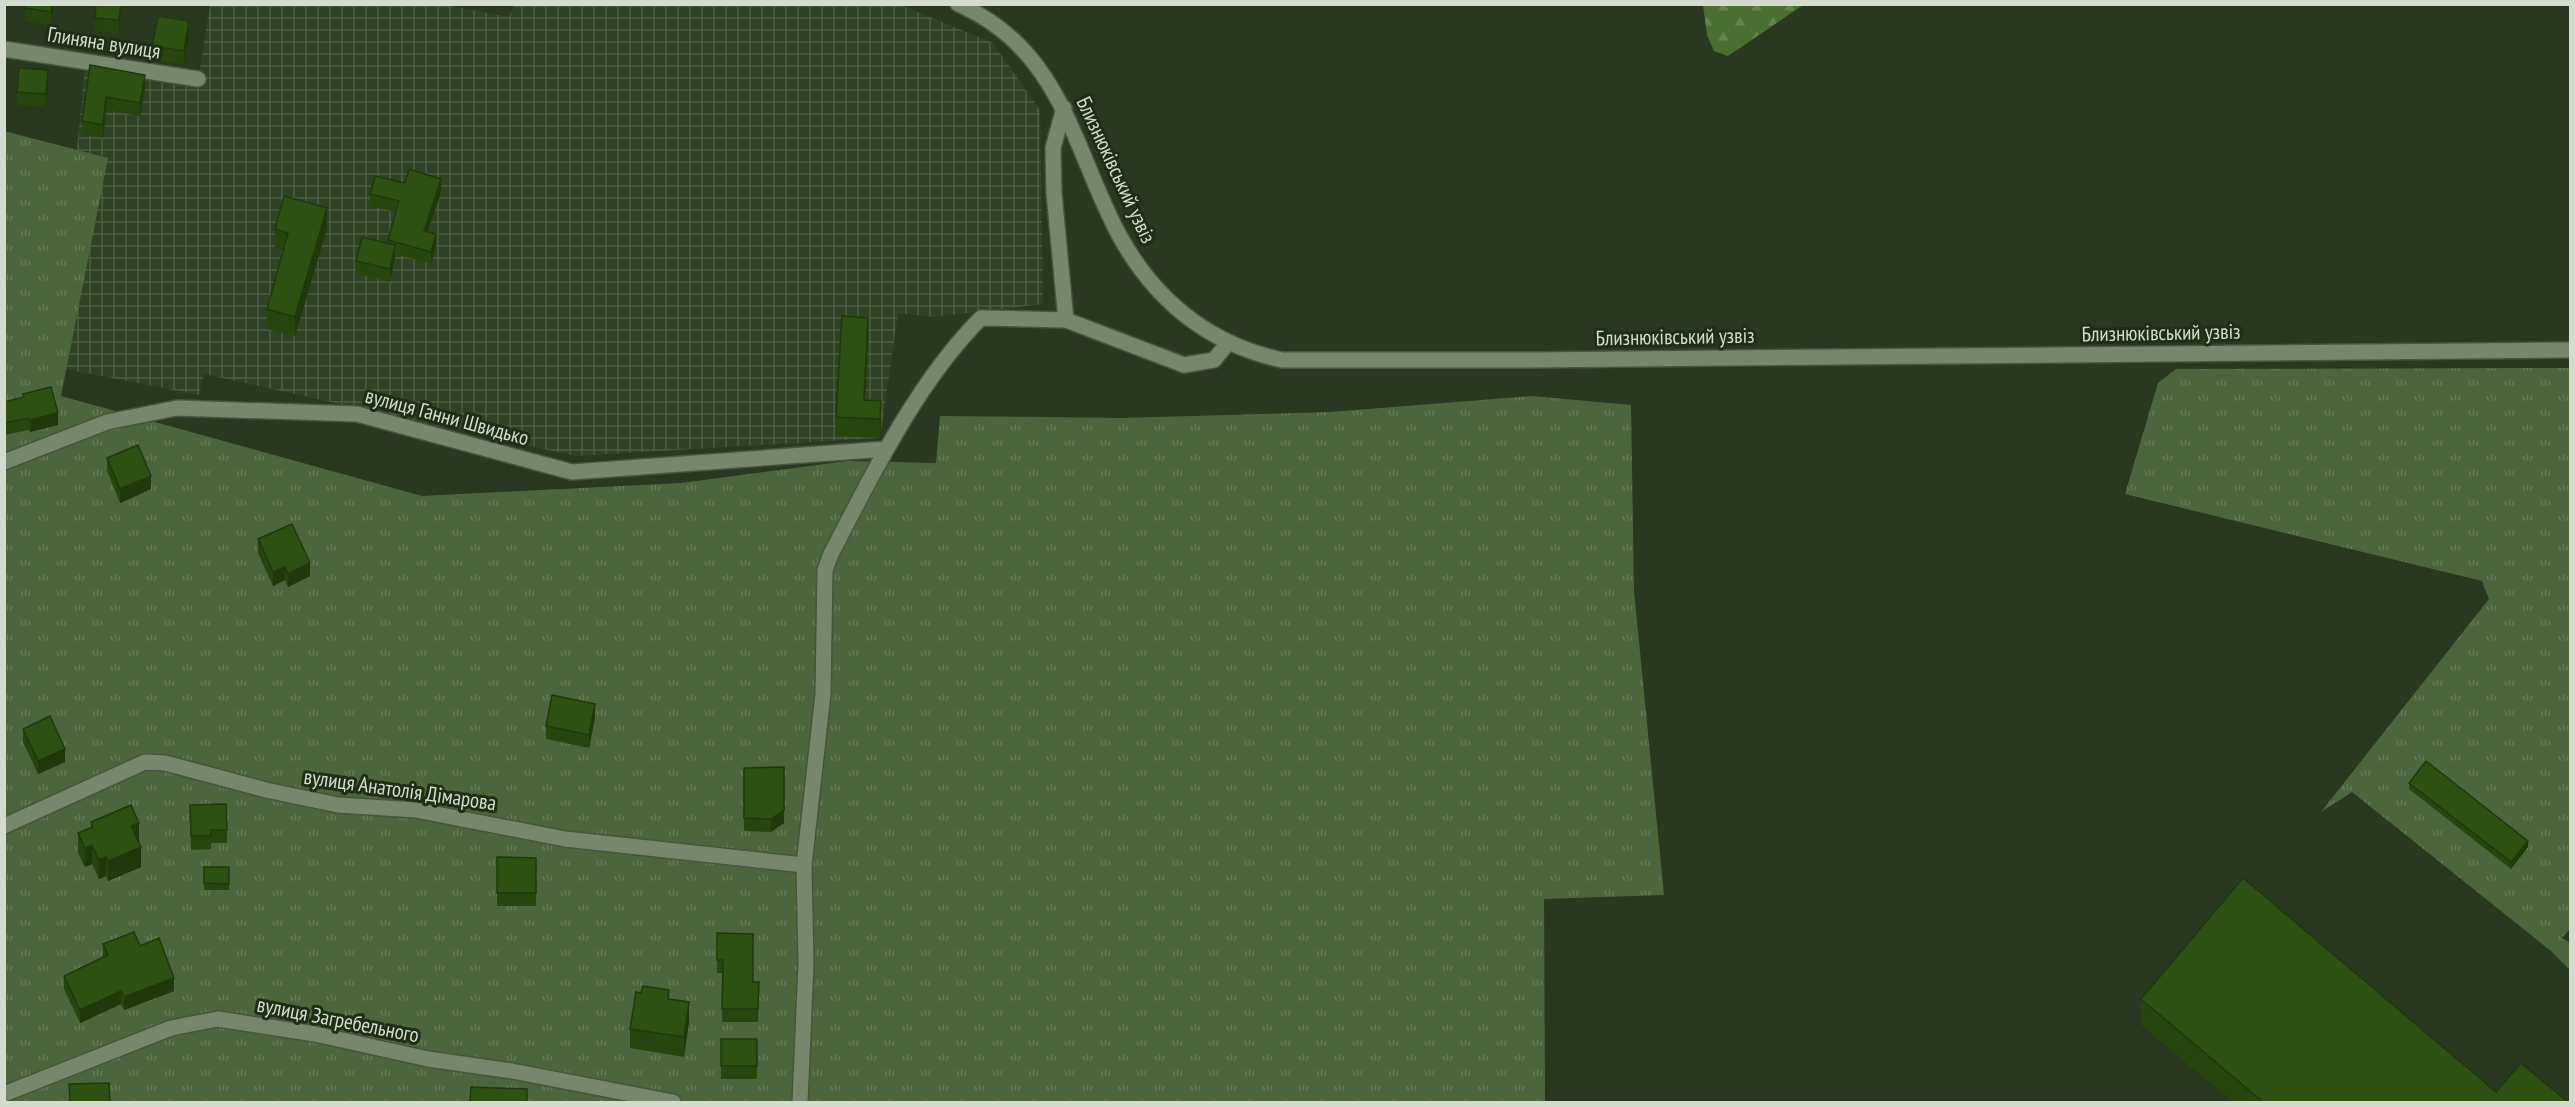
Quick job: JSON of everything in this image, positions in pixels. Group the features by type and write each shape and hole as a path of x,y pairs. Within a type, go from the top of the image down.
{"street":[{"name":"Близнюківський узвіз","path":"958,4 992,22 1008,34 1054,89 1119,234 1142,270 1166,298 1195,324 1228,343 1256,354 1282,360 1308,362 2571,350"},
{"name":"Глиняна вулиця","path":"4,49 198,79"},
{"path":"1064,108 1053,148 1054,193 1066,320"},
{"path":"800,1102 806,964 804,865 823,694 825,570 831,554 886,449 954,345 981,318 1066,320 1184,365 1214,360 1228,343"},
{"name":"вулиця Ганни Швидько","path":"4,462 107,422 177,408 357,414 572,471 886,449"},
{"name":"вулиця Анатолія Дімарова","path":"4,826 145,762 338,805 416,810 565,838 804,865"},
{"name":"вулиця Загребельного","path":"4,1094 171,1028 218,1019 315,1034 428,1059 512,1071 673,1102"}],"shaded area":[{"path":"440,4 509,17 514,4 901,5 993,43 1040,110 1043,304 933,317 898,313 880,438 576,456 204,374 199,395 55,367 85,69 197,87 210,5"}],"green space":[{"path":"1703,4 1803,5 1728,56 1714,51 1707,35"},
{"path":"4,131 108,158 61,396 422,496 681,483 848,461 936,463 940,416 1123,418 1330,412 1532,396 1631,405 1634,591 1664,895 1544,899 1545,1102 5,1102"},
{"path":"2570,368 2570,929 2562,938 2570,943 2570,970 2551,951 2352,792 2321,812 2489,599 2482,581 2125,494 2158,383 2176,369"}],"building":[{"path":"25,4 52,4 51,12 25,8"},
{"path":"96,4 121,4 119,20 95,18"},
{"path":"158,16 189,21 184,51 152,46"},
{"path":"90,65 145,75 140,103 106,97 103,125 82,121"},
{"path":"19,68 48,70 46,94 17,92"},
{"path":"409,169 441,179 424,231 436,234 431,252 388,240 399,201 370,194 375,176 405,183"},
{"path":"284,196 327,208 295,317 267,309 288,233 275,229"},
{"path":"362,237 395,245 390,269 356,261"},
{"path":"842,316 868,318 864,400 881,401 880,419 836,417"},
{"path":"51,387 58,413 4,423 4,402 24,397 23,394"},
{"path":"138,445 151,476 120,489 107,458"},
{"path":"292,524 310,563 288,574 285,567 273,572 258,539"},
{"path":"552,695 595,704 589,735 546,726"},
{"path":"50,716 65,749 38,761 23,729"},
{"path":"2426,761 2528,841 2511,862 2409,783"},
{"path":"784,767 784,810 771,819 744,818 744,768"},
{"path":"226,804 227,830 211,830 211,836 191,836 190,805"},
{"path":"131,805 139,823 131,826 141,847 108,861 106,857 99,860 92,845 85,848 78,833 93,827 91,822"},
{"path":"497,857 536,858 536,893 497,893"},
{"path":"204,867 229,867 229,884 204,883"},
{"path":"2243,878 2496,1092 2521,1063 2568,1102 2263,1102 2141,999"},
{"path":"134,932 140,946 159,938 174,978 124,997 121,991 80,1010 64,976 108,955 103,944"},
{"path":"717,933 753,934 753,982 759,982 758,1009 722,1009 723,960 717,960"},
{"path":"643,986 669,990 668,999 689,1002 684,1037 630,1029 636,992 641,993"},
{"path":"721,1039 757,1039 757,1066 721,1066"},
{"path":"109,1083 110,1102 70,1102 69,1084"},
{"path":"471,1087 527,1089 527,1102 470,1102"}]}
